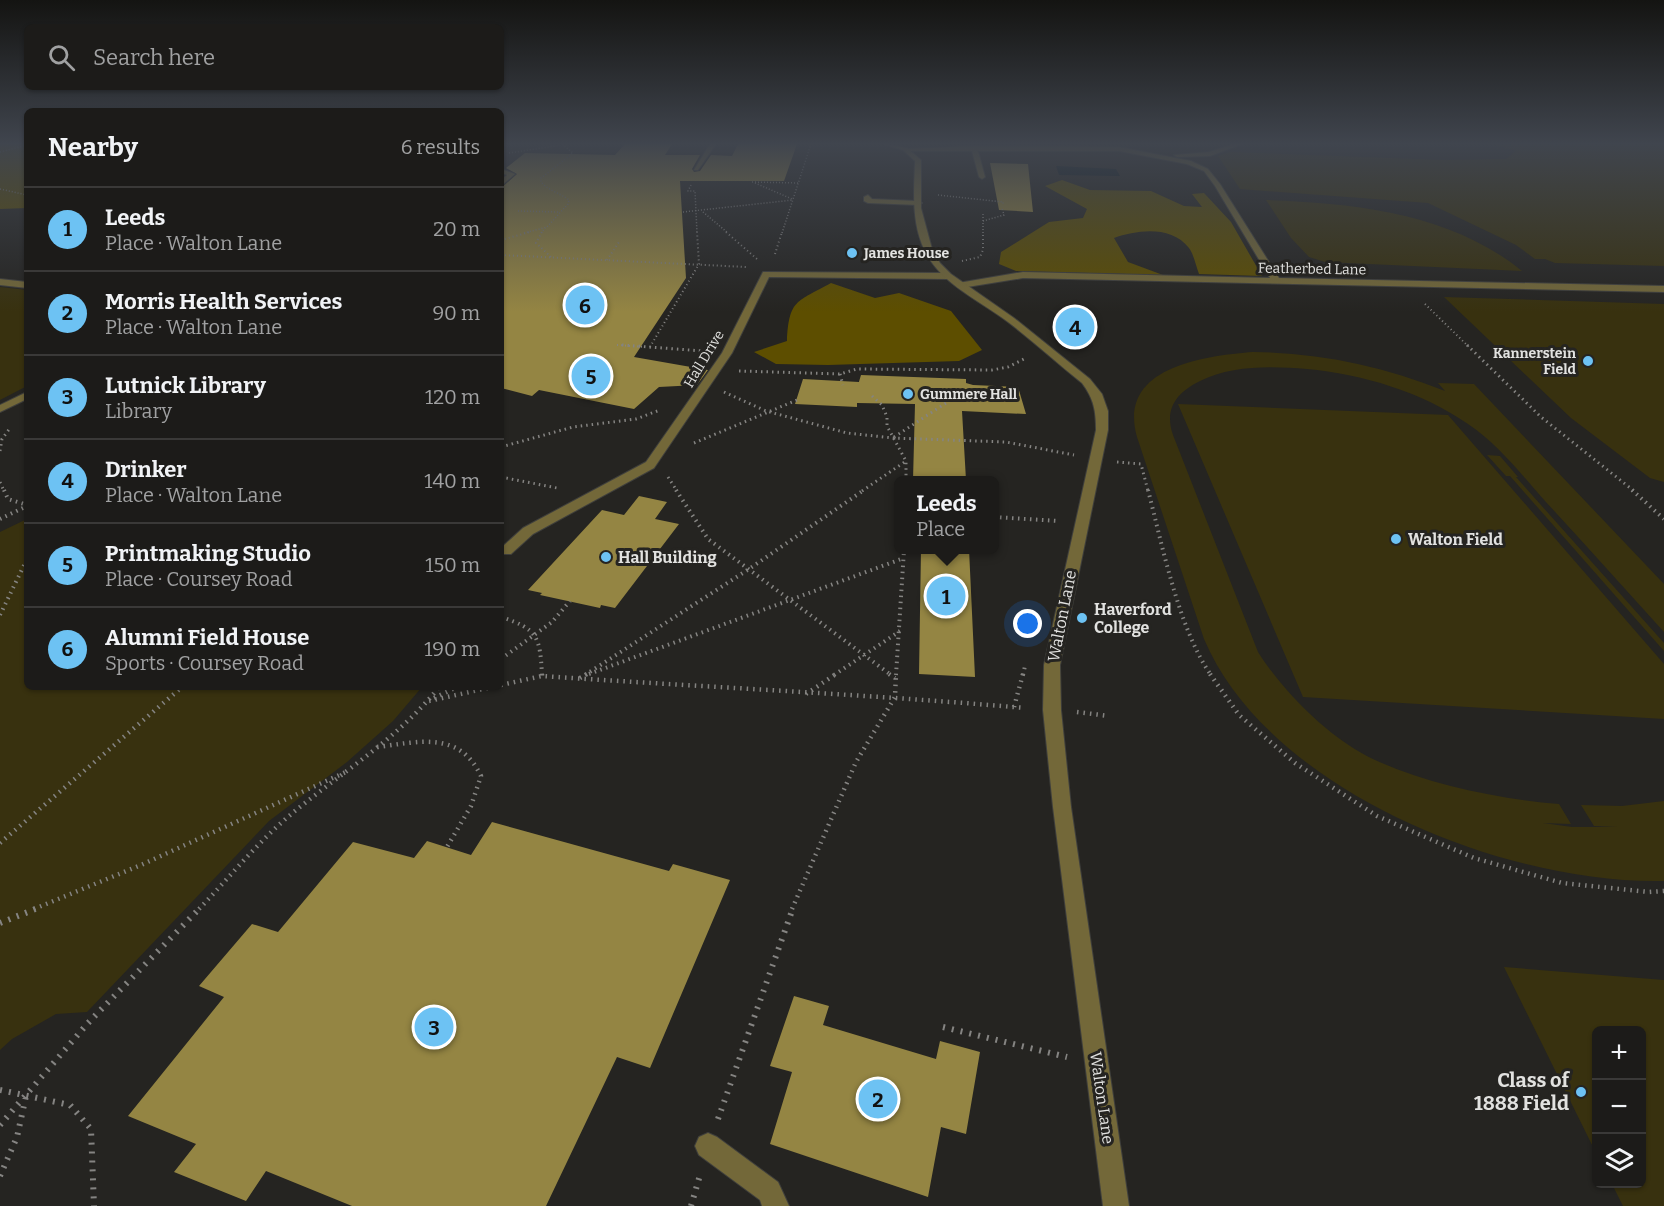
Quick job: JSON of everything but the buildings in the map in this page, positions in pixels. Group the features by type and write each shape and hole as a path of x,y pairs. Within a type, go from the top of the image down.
{"street":[{"path":"918,200 928,249 949,275"},
{"path":"1225,200 1277,282"},
{"path":"769,270 949,275"},
{"name":"Hall Drive","path":"506,551 528,531 650,465 727,353 758,287 769,270"},
{"name":"Featherbed Lane","path":"949,275 1664,289"},
{"name":"Walton Lane","path":"949,275 1011,320 1086,381 1096,394 1102,411 1102,430 1052,665 1052,710 1062,807 1116,1206"},
{"path":"0,282 24,285"},
{"path":"0,409 24,396"},
{"path":"708,1146 769,1191 776,1206"}],"path":[{"path":"552,257 536,243 537,238 569,200"},
{"path":"650,347 699,264 695,200"},
{"path":"683,212 703,212 791,200"},
{"path":"769,270 793,200"},
{"path":"982,221 1004,215 1003,202 992,200"},
{"path":"518,211 560,212"},
{"path":"703,212 769,270"},
{"path":"949,275 980,257 983,250 983,214"},
{"path":"504,239 546,227"},
{"path":"606,260 619,242"},
{"path":"504,255 758,267 769,270"},
{"path":"1405,285 1541,417 1635,492 1664,519"},
{"path":"617,345 727,353"},
{"path":"716,370 840,374 856,369 992,370 1008,367 1034,354"},
{"path":"840,374 843,385"},
{"path":"504,446 587,425 636,421 708,383 737,400 766,411 847,433 893,438 1006,442 1078,456"},
{"path":"872,396 882,405 893,438 906,461 906,476"},
{"path":"893,438 946,403 948,399"},
{"path":"650,465 766,411 797,400"},
{"path":"0,451 2,439 11,426"},
{"path":"580,678 749,569 906,461"},
{"path":"1112,462 1141,464 1171,577 1198,657 1239,715 1295,763 1377,816 1474,858 1562,884 1649,892 1664,891"},
{"path":"650,465 668,477 708,539 896,678"},
{"path":"504,478 593,495"},
{"path":"0,482 8,499 24,504"},
{"path":"0,519 24,507"},
{"path":"999,517 1062,521"},
{"path":"690,1206 708,1146 796,899 856,762 895,697 904,554"},
{"path":"580,678 904,558"},
{"path":"0,615 24,565"},
{"path":"504,657 552,622 570,601"},
{"path":"504,617 519,622 541,640 542,676"},
{"path":"806,694 900,631"},
{"path":"1014,707 1026,660"},
{"path":"504,684 542,676 806,694 895,697 1109,716"},
{"path":"0,843 178,690"},
{"path":"0,1125 88,1023 288,817 354,768 428,701 437,690"},
{"path":"428,701 451,690"},
{"path":"428,701 478,690"},
{"path":"377,748 417,743 452,743 470,756 481,776 471,806 447,847"},
{"path":"0,923 141,865 354,768"},
{"path":"943,1027 1097,1064"},
{"path":"0,1090 70,1106 91,1129 94,1206"},
{"path":"0,1176 17,1137 26,1095"}],"shaded area":[{"path":"0,200 24,200 24,208 0,209"},
{"path":"1071,200 1171,200 1184,206 1202,207 1197,200 1211,200 1231,222 1262,276 1199,274 1191,251 1182,241 1153,231 1114,238 1128,262 1163,275 1016,271 999,264 1001,252 1049,222 1083,218 1087,209"},
{"path":"1266,200 1334,204 1401,215 1465,236 1494,251 1522,271 1325,262 1309,257 1291,238"},
{"path":"1391,200 1664,200 1664,266 1555,263 1545,259 1535,259 1516,245 1428,203"},
{"path":"831,283 875,298 899,293 951,311 982,350 959,361 828,365 776,364 754,352 787,341 790,317 797,303"},
{"path":"0,287 24,290 24,388 0,400"},
{"name":"Kannerstein Field","path":"1444,297 1664,304 1664,482 1650,478 1571,418"},
{"path":"1253,352 1303,355 1351,362 1398,374 1445,391 1438,383 1474,384 1664,584 1664,632 1509,460 1489,441 1450,413 1391,386 1328,371 1266,367 1238,369 1200,381 1184,391 1171,410 1173,435 1258,652 1281,683 1310,714 1358,751 1396,769 1465,789 1513,799 1559,804 1571,824 1543,823 1572,827 1617,827 1594,826 1581,805 1622,806 1664,801 1664,881 1602,878 1535,866 1467,847 1400,819 1337,784 1281,742 1236,693 1204,639 1137,437 1134,413 1140,395 1152,380 1169,370 1211,357"},
{"name":"Walton Field","path":"1178,404 1448,415 1664,664 1664,719 1303,697"},
{"path":"1487,455 1500,456 1518,477 1516,477 1664,643 1664,651 1510,476 1506,476"},
{"path":"24,520 24,690 419,690 393,721 347,762 269,821 87,1012 56,1014 12,1039 0,1050 0,532"},
{"name":"Class of 1888 Field","path":"1504,967 1664,980 1664,1206 1623,1206 1614,1188 1646,1188 1646,1026 1592,1026 1592,1145"}],"place":[{"name":"James House","path":"852,253"},
{"name":"Alumni Field House","path":"585,305"},
{"name":"Drinker","path":"1075,327"},
{"name":"Kannerstein Field","path":"1588,361"},
{"name":"Printmaking Studio","path":"591,376"},
{"name":"Gummere Hall","path":"908,394"},
{"name":"Walton Field","path":"1396,539"},
{"name":"Hall Building","path":"606,557"},
{"name":"Leeds","path":"946,596"},
{"name":"Haverford College","path":"1082,618"},
{"name":"Lutnick Library","path":"434,1027"},
{"name":"Class of 1888 Field","path":"1581,1092"},
{"name":"Morris Health Services","path":"878,1099"}]}
